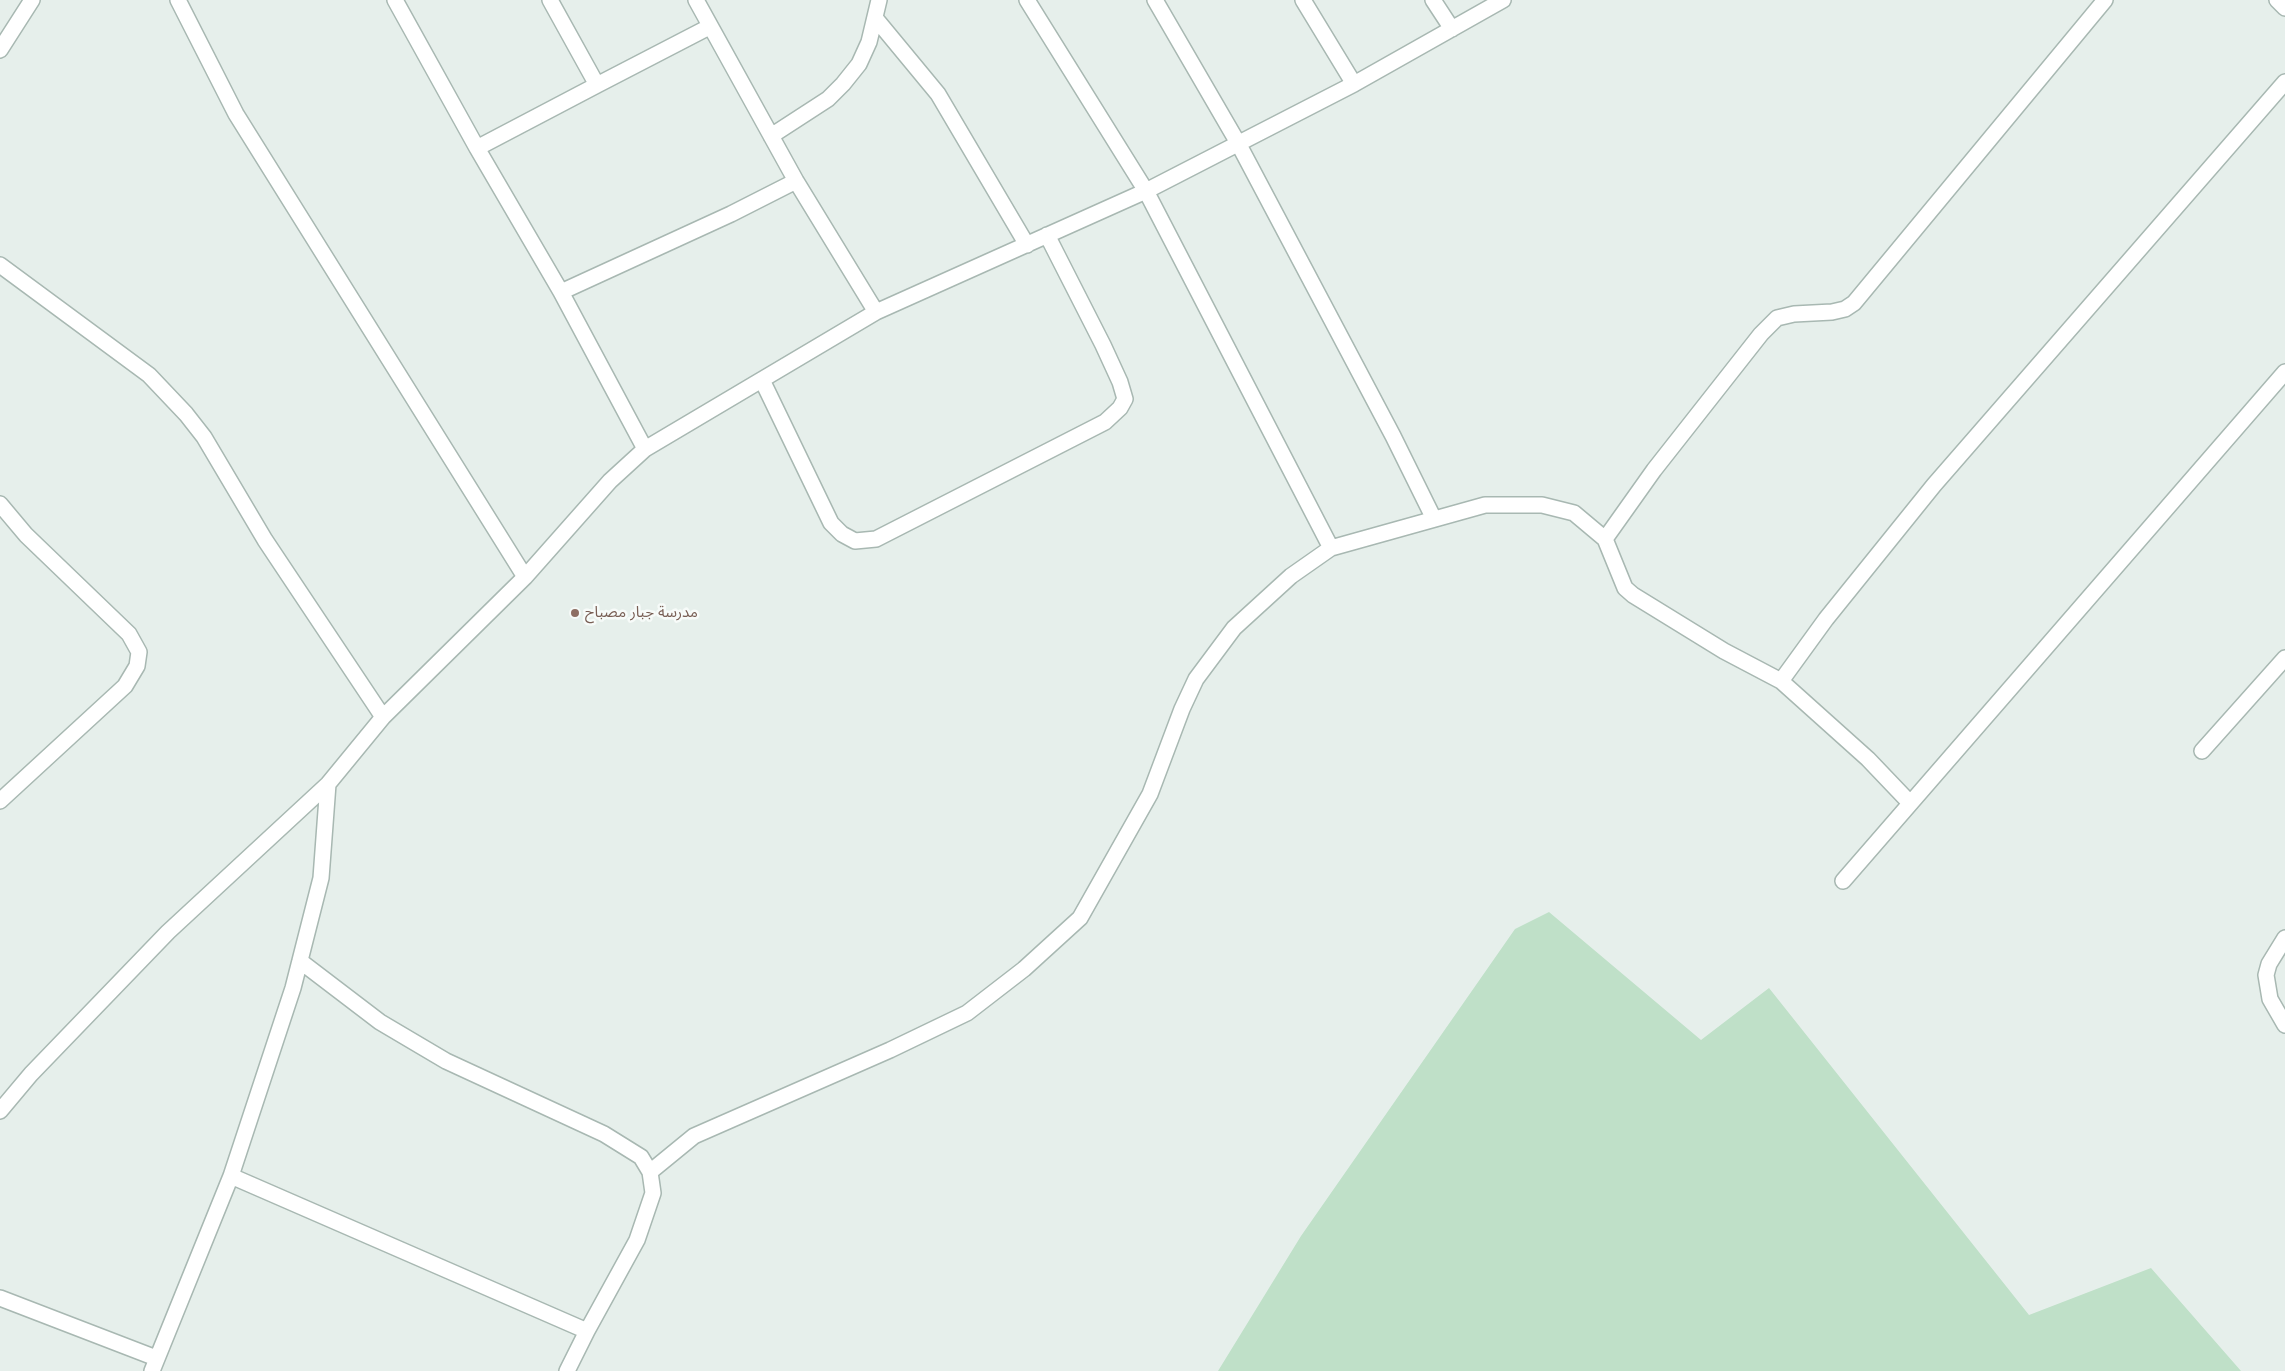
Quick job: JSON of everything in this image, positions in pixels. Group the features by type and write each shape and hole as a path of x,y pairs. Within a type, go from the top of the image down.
{"street":[{"path":"0,50 32,0"},
{"path":"178,0 236,114 525,577"},
{"path":"395,0 477,148 561,292 645,449"},
{"path":"550,0 597,85"},
{"path":"696,0 796,181 876,312"},
{"path":"771,136 828,99 844,84 859,64 869,42 879,0"},
{"path":"1027,0 1146,191 1331,548"},
{"path":"1155,0 1238,143 1434,519"},
{"path":"1303,0 1354,84"},
{"path":"1433,0 1452,29"},
{"path":"0,1111 31,1074 168,932 328,784 383,717 525,577 610,481 645,449 876,312 1146,191 1354,84 1503,0"},
{"path":"1604,538 1654,470 1761,334 1777,318 1794,314 1832,312 1845,309 1854,303 2105,0"},
{"path":"2277,0 2285,8"},
{"path":"876,19 938,94 1027,245"},
{"path":"477,148 710,27"},
{"path":"1780,681 1826,619 1934,485 2285,82"},
{"path":"561,292 731,214 796,181"},
{"path":"762,380 831,523 842,534 855,541 876,539 885,535 1105,422 1120,408 1125,398 1120,382 1104,345 1046,236"},
{"path":"0,266 149,375 186,414 204,437 265,540 383,717"},
{"path":"1843,882 2285,372"},
{"path":"0,504 26,535 129,634 139,652 137,666 125,686 0,800"},
{"path":"650,1172 694,1136 890,1050 967,1013 1024,969 1080,918 1150,794 1182,709 1196,679 1234,628 1291,576 1331,548 1485,506 1542,505 1574,513 1604,538 1625,588 1633,595 1716,646 1780,681 1868,759 1910,803"},
{"path":"2202,752 2285,658"},
{"path":"0,1298 154,1364 231,1176 300,961 321,878 328,784"},
{"path":"2285,938 2269,964 2266,974 2270,999 2285,1025"},
{"path":"300,961 380,1022 446,1061 604,1134 641,1157 650,1172 653,1193 637,1240 567,1371"},
{"path":"231,1176 587,1331"}],"green space":[{"path":"1549,912 1701,1040 1769,988 2029,1315 2151,1268 2241,1371 1218,1371 1301,1236 1515,929"}],"place":[{"name":"مدرسة جبار مصباح","path":"575,613"}]}
